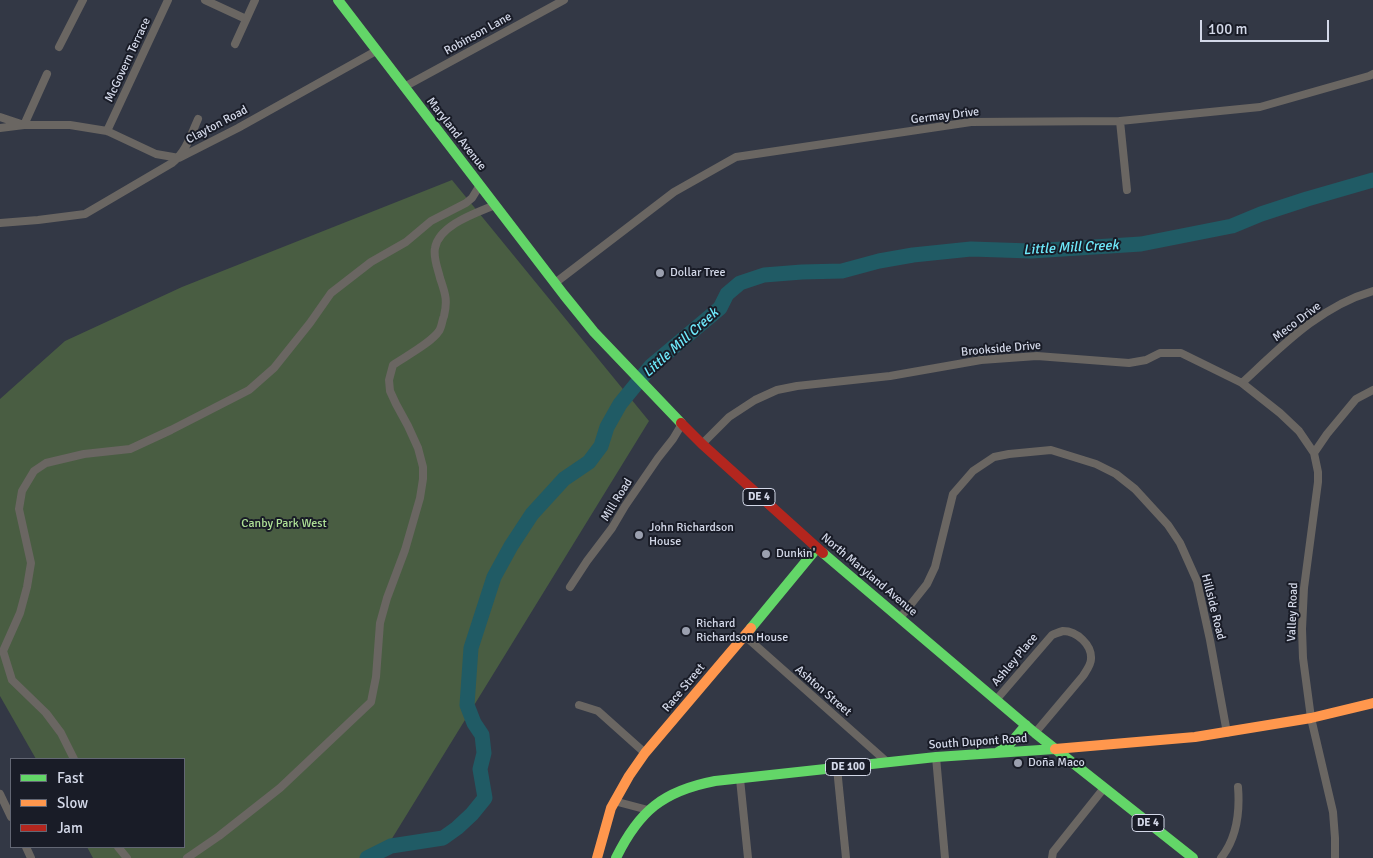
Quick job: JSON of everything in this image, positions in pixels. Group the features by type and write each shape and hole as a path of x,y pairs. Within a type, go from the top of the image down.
{"main road":[{"name":"Maryland Avenue","path":"338,0 555,283"},
{"name":"North Maryland Avenue","path":"555,283 594,332 624,365 702,444 754,493 1026,725 1193,858"},
{"name":"Race Street","path":"614,802 645,753 817,548"},
{"name":"South Dupont Road","path":"616,858 629,832 648,810 674,792 690,786 715,781 887,762 1195,738 1310,718 1373,703"},
{"path":"994,754 1008,746 1026,725"},
{"path":"597,858 614,802"}],"street":[{"path":"59,47 83,0"},
{"name":"McGovern Terrace","path":"107,130 168,0"},
{"path":"205,0 246,19"},
{"path":"235,44 255,0"},
{"name":"Robinson Lane","path":"404,87 564,0"},
{"name":"Clayton Road","path":"0,117 24,125 70,125 107,130 156,154 179,158 238,128 376,51"},
{"path":"0,128 24,125 47,74"},
{"name":"Germay Drive","path":"555,283 674,192 736,157 972,122 1120,121 1260,107 1373,74"},
{"path":"0,223 85,214 179,158 198,119"},
{"path":"1120,121 1127,190"},
{"path":"74,758 61,733 46,713 12,680 3,651 20,613 27,587 31,563 19,509 22,491 34,471 46,463 84,454 130,449 249,390 274,368 310,324 332,293 371,262 406,242 431,221 472,198 480,185"},
{"path":"187,858 219,836 280,788 371,702 376,677 380,623 405,550 420,498 423,467 418,448 390,391 389,380 391,370 393,365 429,341 440,330 446,306 445,294 434,253 438,240 445,231 456,223 495,205"},
{"name":"Meco Drive","path":"1242,384 1293,335 1324,313 1360,295 1373,291"},
{"name":"Brookside Drive","path":"702,444 729,417 755,400 778,390 797,386 890,376 981,360 1037,356 1129,363 1146,360 1160,353 1182,353 1242,384 1280,413 1299,431 1314,453"},
{"path":"1314,453 1356,399 1373,390"},
{"name":"Mill Road","path":"570,587 682,424"},
{"name":"Hillside Road","path":"900,618 927,584 931,576 935,567 953,494 973,470 994,457 1051,450 1096,464 1116,474 1135,489 1168,525 1180,543 1197,581 1227,733"},
{"name":"Valley Road","path":"1314,453 1318,482 1304,588 1302,629 1304,675 1310,718 1333,812 1335,858"},
{"name":"Ashley Place","path":"996,700 1052,635 1064,631 1081,638 1090,649 1092,661 1083,676 1036,733"},
{"name":"Ashton Street","path":"745,636 887,762"},
{"path":"578,705 598,711 645,753"},
{"path":"936,758 945,858"},
{"path":"837,768 846,858"},
{"path":"740,779 748,858"},
{"path":"1221,858 1234,836 1238,815 1238,787"},
{"path":"1052,858 1053,852 1104,788"},
{"path":"0,794 10,815"},
{"path":"614,802 648,810"},
{"path":"119,848 127,858"}],"green space":[{"name":"Canby Park West","path":"452,180 649,421 380,858 93,858 88,848 185,848 185,758 35,758 0,696 0,399 65,341 182,287"}],"waterway":[{"name":"Little Mill Creek","path":"367,858 391,846 443,838 472,814 485,798 480,769 484,753 482,735 474,723 467,705 471,648 494,577 532,514 564,479 589,462 601,446 607,427 620,404 651,366 720,308 727,294 740,283 764,275 842,271 879,261 913,255 971,249 1031,251 1141,244 1232,226 1261,214 1373,180"}],"traffic: fast":[{"path":"338,0 594,332 681,423"},
{"path":"751,628 817,548"},
{"path":"823,553 1035,733 1193,858"},
{"path":"998,752 1008,746 1026,725"},
{"path":"616,858 634,828 655,806 667,797 697,785 715,781 936,757 1055,749"}],"traffic: slow":[{"path":"597,858 611,808 629,776 645,753 751,628"},
{"path":"1055,749 1195,737 1311,718 1373,703"}],"traffic: jam":[{"path":"681,423 823,553"}],"place":[{"name":"Dollar Tree","path":"660,273"},
{"name":"John Richardson House","path":"639,535"},
{"name":"Dunkin'","path":"766,554"},
{"name":"Richard Richardson House","path":"686,631"},
{"name":"Doña Maco","path":"1018,763"}]}
